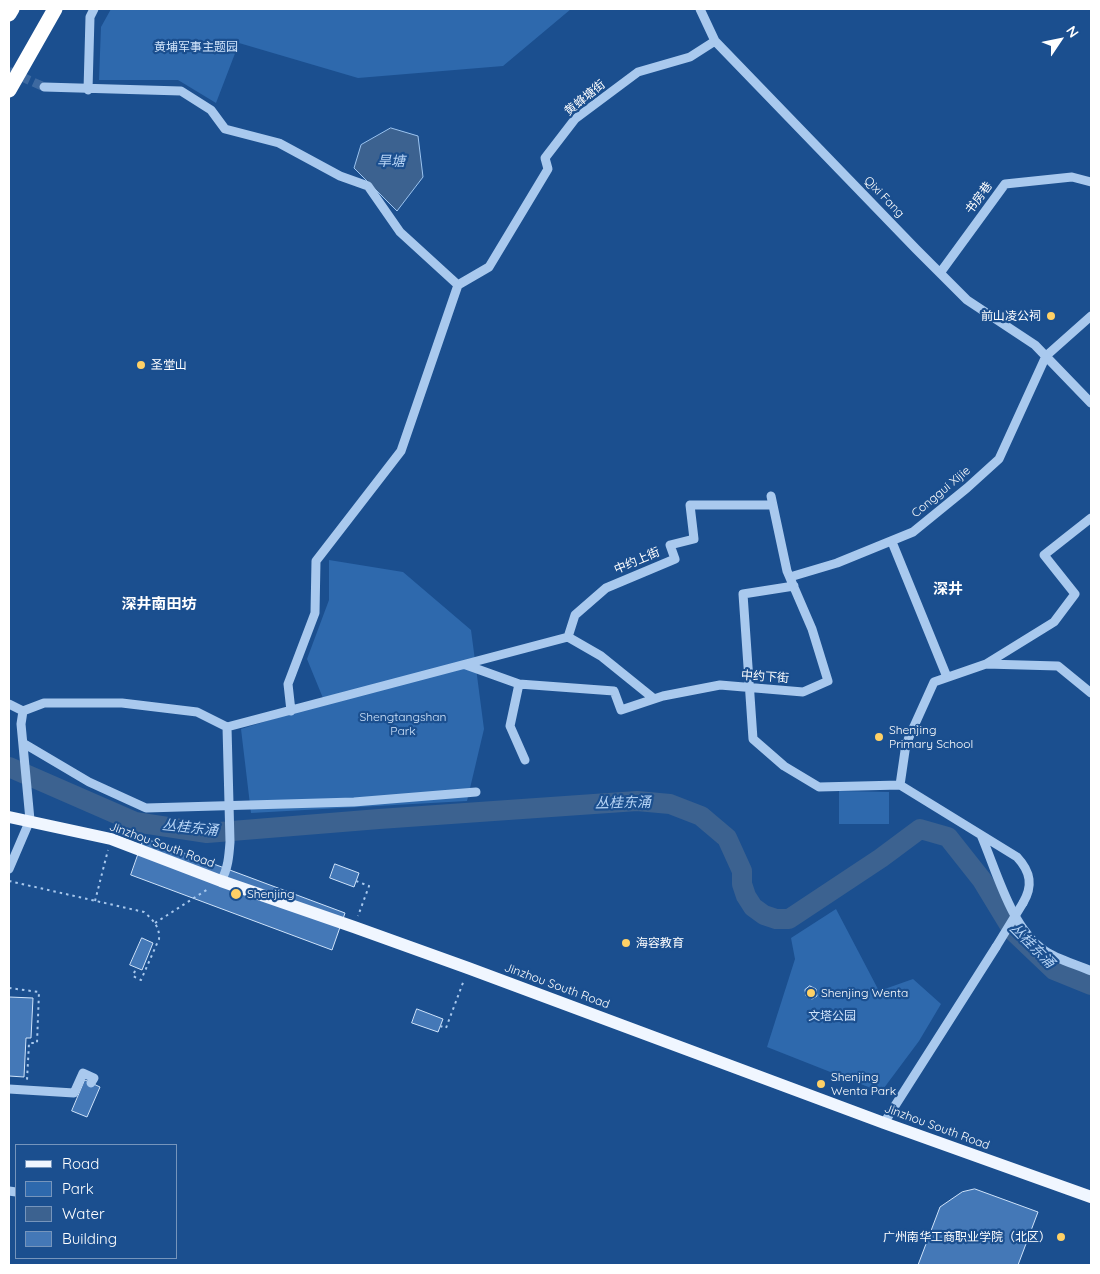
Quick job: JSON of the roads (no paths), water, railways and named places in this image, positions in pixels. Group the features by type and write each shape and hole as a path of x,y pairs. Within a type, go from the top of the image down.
{"highway":[{"path":"9,14 12,9"},
{"path":"9,90 55,9"}],"main road":[{"name":"Jinzhou South Road","path":"9,817 111,839 221,882 468,968 884,1123 1091,1197"}],"street":[{"path":"88,90 90,17 94,9"},
{"name":"Qixi Fang","path":"700,9 715,41 967,300 1035,345 1091,403"},
{"name":"黄蜂塘街","path":"458,285 489,267 548,169 545,158 575,119 638,72 690,57 715,41"},
{"path":"44,87 88,90 181,90 211,110 225,129 279,143 340,176 368,186 400,232 458,285 401,451 316,561 316,613 288,684 291,711"},
{"name":"书房巷","path":"940,272 1005,184 1072,178 1091,182"},
{"path":"1046,356 1091,316"},
{"name":"Conggui Xijie","path":"749,688 744,594 792,581 913,532 999,459 1046,356"},
{"name":"中约下街","path":"519,684 614,691 621,710 654,698 720,686 803,692 828,682 812,629 792,581 772,500"},
{"name":"中约上街","path":"568,637 575,615 606,588 675,559 670,545 694,539 690,505 772,500"},
{"path":"900,785 906,744 934,682 986,664 1054,622 1075,594 1044,555 1091,518"},
{"path":"892,542 947,677"},
{"path":"23,712 44,703 122,703 197,712 227,727 568,637 601,656 654,698"},
{"path":"986,664 1058,666 1091,693"},
{"path":"466,665 519,684 510,726 525,760"},
{"path":"749,688 753,739 784,766 819,787 900,785 1017,857 1029,874 1028,895 1023,904 884,1123"},
{"path":"9,704 23,712"},
{"path":"9,869 30,820 21,724 23,712"},
{"path":"221,882 229,860 230,842 227,727"},
{"path":"23,743 89,782 146,808 354,802 476,792"},
{"path":"981,835 1004,894 1022,929 1045,952 1091,971"},
{"path":"9,1089 74,1093 83,1073 94,1078 91,1083"}],"water":[{"name":"旱塘","path":"391,128 418,136 423,177 397,211 354,168 361,145"}],"waterway":[{"name":"丛桂东涌","path":"9,767 135,822 207,833 637,801 670,804 701,816 727,838 742,871 742,884 746,896 753,907 764,915 776,919 789,919 881,858 920,829 948,837 982,880 1013,931 1054,970 1091,985"}],"tunnel":[{"path":"9,71 44,87"}],"place":[{"name":"前山凌公祠","path":"1051,316"},
{"name":"圣堂山","path":"141,365"},
{"name":"Shenjing Primary School","path":"879,737"},
{"name":"Shenjing","path":"236,894"},
{"name":"海容教育","path":"626,943"},
{"name":"Shenjing Wenta","path":"811,993"},
{"name":"Shenjing Wenta Park","path":"821,1084"},
{"name":"广州南华工商职业学院（北区）","path":"1061,1237"}],"district":[{"name":"深井","path":"948,589"},
{"name":"深井南田坊","path":"159,604"}],"park label":[{"name":"黄埔军事主题园","path":"196,47"},
{"name":"Shengtangshan Park","path":"403,724"},
{"name":"文塔公园","path":"832,1016"}]}
